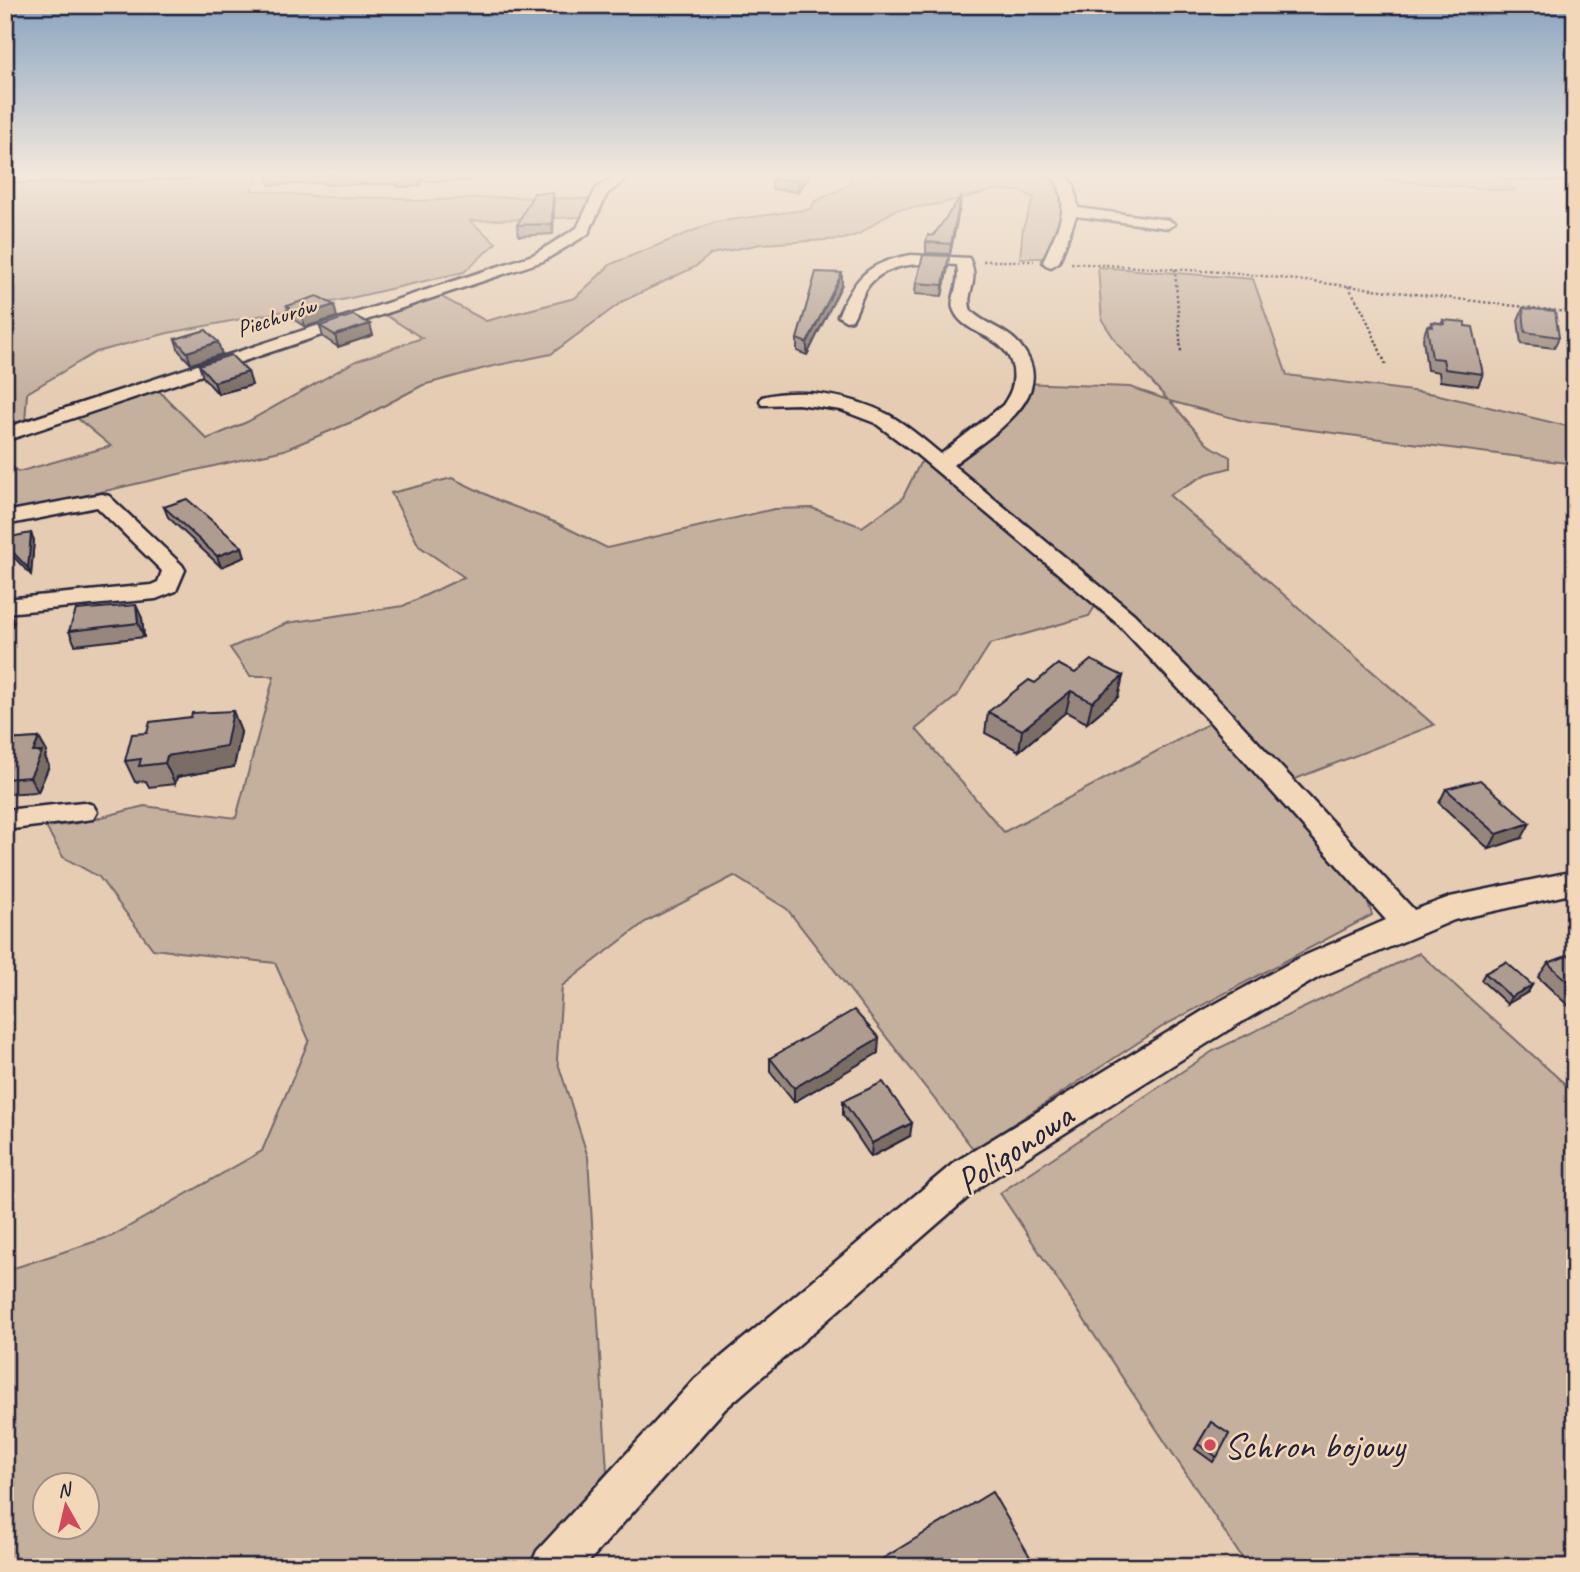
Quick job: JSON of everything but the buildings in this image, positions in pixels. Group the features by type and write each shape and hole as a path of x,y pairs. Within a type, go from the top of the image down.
{"street":[{"name":"Piechurów","path":"5,435 524,263 555,247"},
{"path":"1051,261 1056,247"},
{"path":"846,316 862,284 881,268 905,261 964,261 968,282 960,303 962,312 1001,337 1017,352 1024,371 1024,387 1015,404 992,427 960,447 931,457"},
{"path":"769,401 798,398 845,405 881,419 931,457 1125,619 1219,716 1408,924"},
{"path":"5,519 102,500 174,570 168,586 156,593 5,606"},
{"path":"5,820 83,812"},
{"name":"Poligonowa","path":"553,1567 710,1394 968,1174 1285,981 1408,924 1450,909 1575,882"}],"path":[{"path":"964,261 1051,261 1238,273 1575,313"},
{"path":"1175,269 1181,352"},
{"path":"1348,286 1363,311 1386,365"}],"shaded area":[{"path":"6,247 491,247 464,272 342,300 168,333 96,352 27,393 25,423 5,429"},
{"path":"652,247 744,247 711,254 695,267 623,301 551,354 423,385 359,419 284,450 5,514 5,460 18,472 111,446 76,417 157,389 207,439 247,422 356,361 422,338 384,314 440,296 486,321 575,298 611,264"},
{"path":"1021,247 1051,247 1047,258 1020,258"},
{"path":"1098,267 1253,279 1287,375 1435,394 1575,428 1575,464 1248,422 1170,401 1207,444 1230,457 1230,468 1207,474 1169,495 1434,725 1290,781 1364,889 1372,915 1165,1025 974,1150 787,909 734,876 645,922 562,986 557,1060 588,1157 607,1472 524,1567 5,1567 5,1271 112,1236 262,1151 309,1040 275,963 153,949 99,877 63,857 46,827 79,823 144,806 236,818 274,676 250,676 230,648 287,623 403,606 464,577 419,546 391,493 452,478 502,502 557,523 607,548 774,509 812,508 862,527 902,499 920,463 995,429 1019,383 1130,387 1168,400 1119,346 1102,320","holes":["1104,592 1214,721 1004,832 916,729 957,696 990,644 1089,616"]},
{"path":"1419,953 1575,1093 1575,1567 1248,1567 1000,1193 1213,1051"}],"place":[{"name":"Schron bojowy","path":"1210,1445"}]}
